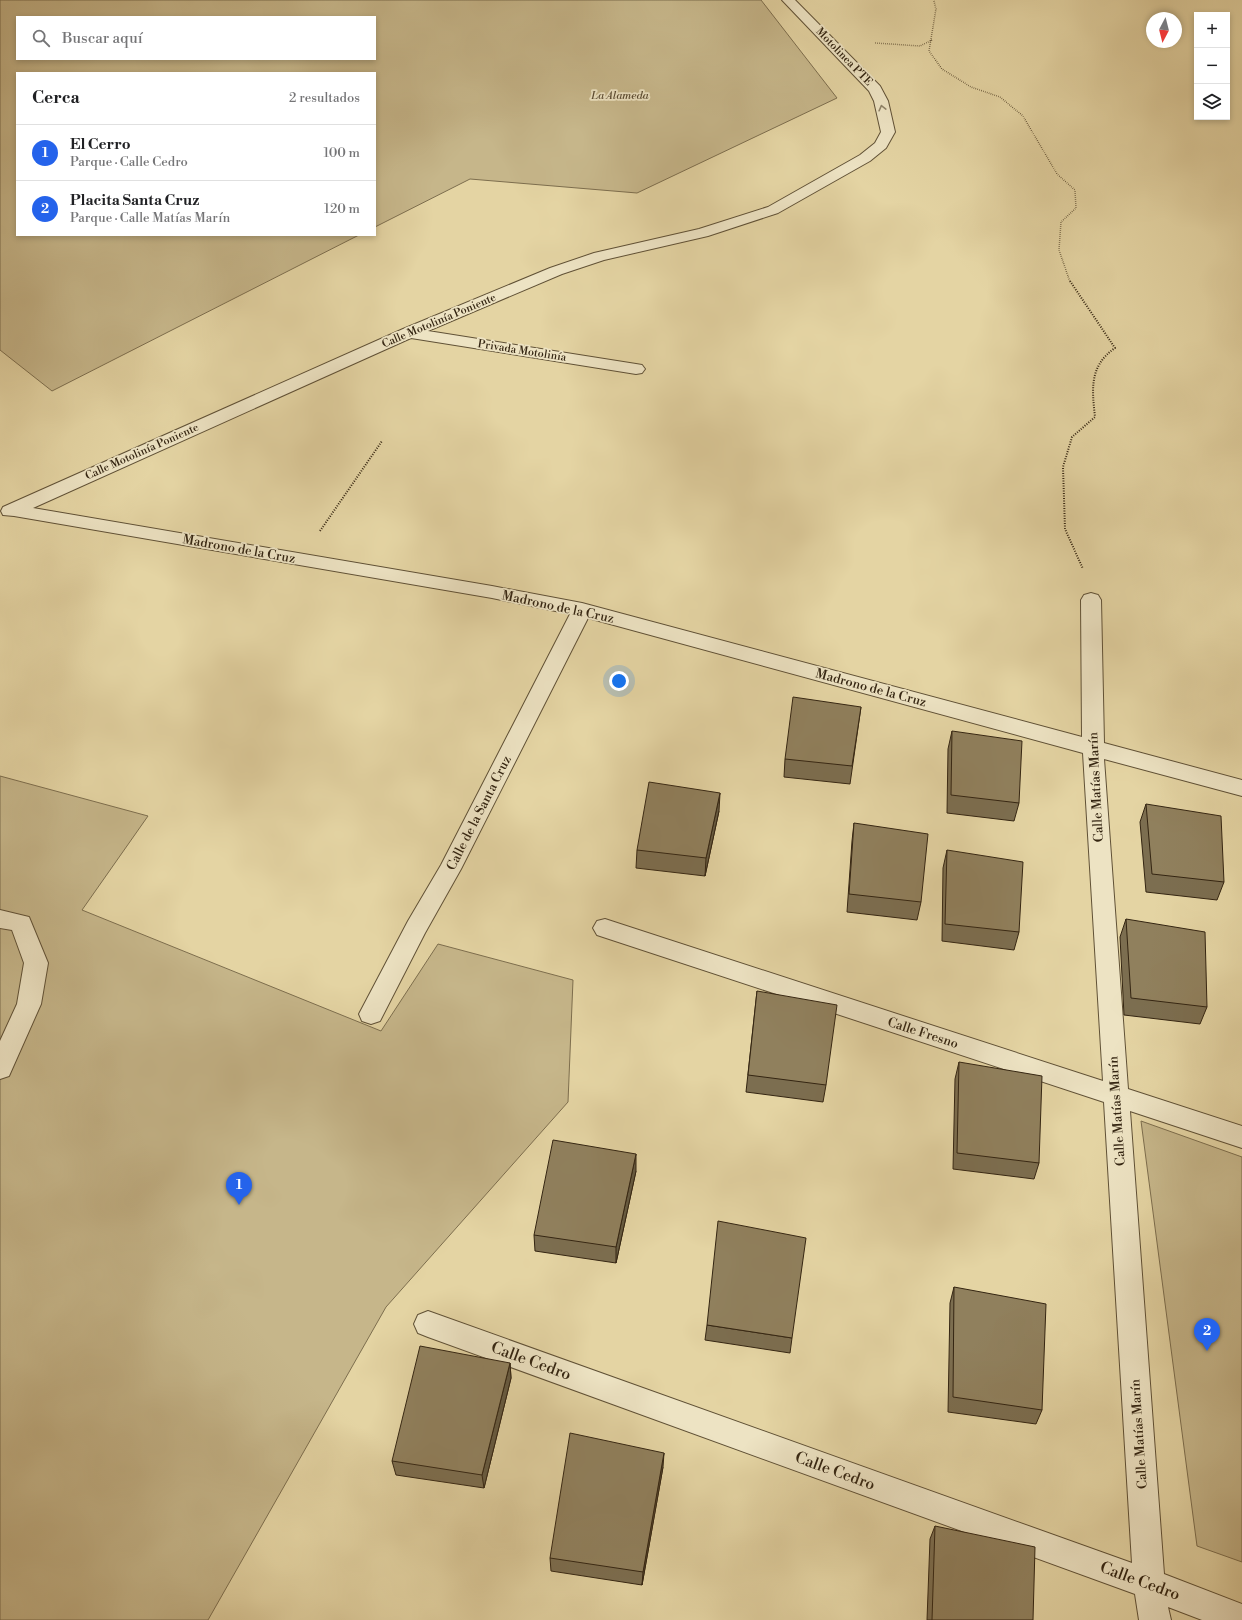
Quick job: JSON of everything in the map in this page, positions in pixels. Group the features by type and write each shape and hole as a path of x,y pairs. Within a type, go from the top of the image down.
{"street":[{"name":"Motolinea PTE","path":"788,0 875,89 880,101 888,132 881,145"},
{"name":"Calle Motolinía Poniente","path":"6,512 409,333 556,271 600,256 702,233 773,210 865,158 881,145"},
{"name":"Privada Motolinía","path":"409,333 636,369"},
{"name":"Madrono de la Cruz","path":"6,512 301,559 492,592 582,610 1242,788"},
{"name":"Calle Matías Marín","path":"1091,600 1093,748 1149,1584 1155,1620"},
{"name":"Calle de la Santa Cruz","path":"371,1014 416,928 450,869 582,610"},
{"path":"0,1069 29,1004 36,963 11,921"},
{"name":"Calle Fresno","path":"605,928 1242,1137"},
{"name":"Calle Cedro","path":"428,1324 1149,1584 1242,1620"}],"path":[{"path":"934,1 936,8 929,51 942,69 971,87 1000,97 1023,116 1057,174 1075,190 1076,208 1061,222 1059,250 1071,285 1115,348 1102,358 1094,382 1093,395 1095,417 1072,437 1063,467 1065,529 1082,563 1091,600"},
{"path":"301,559 382,441"}],"green space":[{"name":"La Alameda","path":"0,0 761,0 837,98 637,193 470,179 376,226 376,72 16,72 16,236 357,236 52,391 0,350"},
{"path":"0,776 148,816 82,910 381,1031 438,944 573,980 568,1102 386,1307 208,1620 0,1620"},
{"path":"1141,1121 1242,1157 1242,1562 1197,1546"}],"building":[{"path":"793,697 861,707 852,766 785,759"},
{"path":"952,731 1022,741 1019,803 951,795"},
{"path":"649,782 720,793 706,858 637,850"},
{"path":"1146,804 1221,816 1224,882 1152,874"},
{"path":"854,823 928,834 921,902 849,894"},
{"path":"947,850 1023,862 1019,932 945,924"},
{"path":"1126,919 1205,932 1207,1007 1131,998"},
{"path":"757,991 837,1005 826,1085 748,1075"},
{"path":"959,1062 1042,1076 1039,1163 957,1153"},
{"path":"553,1140 636,1154 616,1247 534,1235"},
{"path":"718,1221 806,1238 792,1338 707,1325"},
{"path":"954,1287 1046,1304 1042,1410 953,1397"},
{"path":"420,1346 510,1363 482,1475 392,1461"},
{"path":"570,1433 664,1453 643,1572 550,1558"},
{"path":"935,1526 1035,1547 1033,1620 932,1620"}],"place":[{"name":"El Cerro","path":"239,1205"},
{"name":"Placita Santa Cruz","path":"1207,1351"}]}
